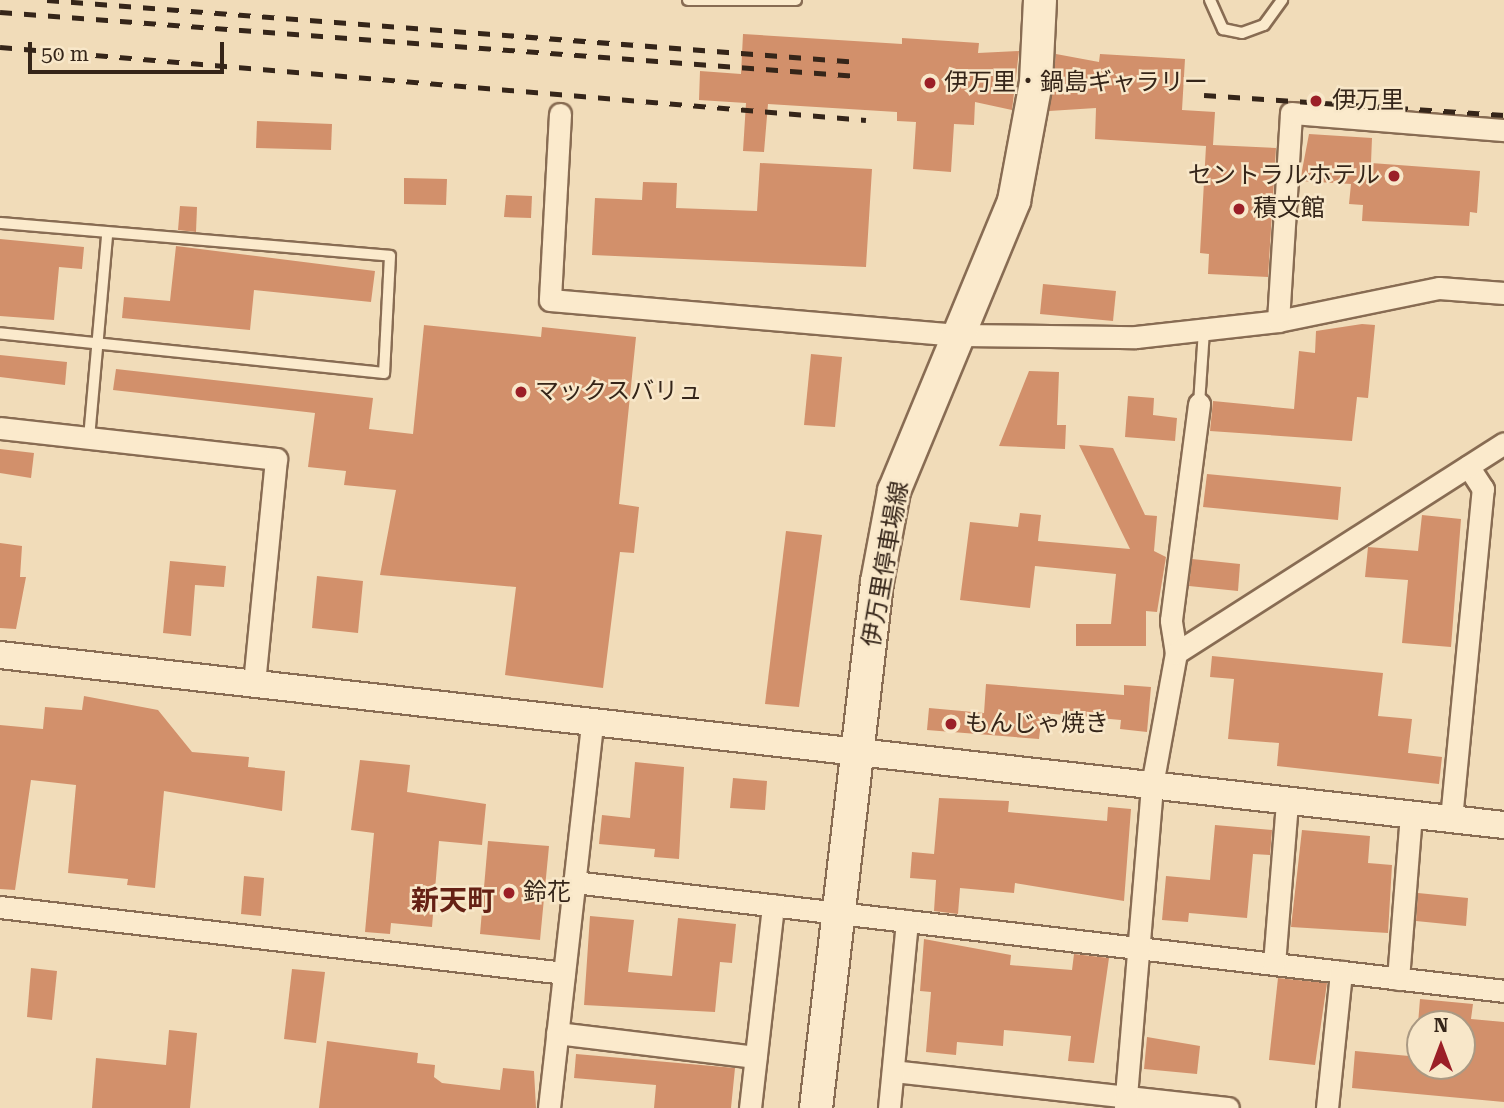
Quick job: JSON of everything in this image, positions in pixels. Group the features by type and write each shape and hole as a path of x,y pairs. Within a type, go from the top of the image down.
{"main road":[{"name":"伊万里停車場線","path":"816,1108 858,752 894,491 961,335 1014,201 1036,82 1040,0"}],"street":[{"path":"1278,321 1291,113 1504,130"},
{"path":"561,114 550,300 961,335 1204,331 1278,321 1439,288 1504,293"},
{"path":"1124,1101 1153,785 1176,653 1171,620 1199,404"},
{"path":"0,428 276,459 254,684"},
{"path":"1176,653 1504,443"},
{"path":"1451,819 1483,489 1468,466"},
{"path":"0,655 1504,825"},
{"path":"549,1108 592,722"},
{"path":"1274,964 1287,801"},
{"path":"1398,978 1411,815"},
{"path":"574,882 1504,991"},
{"path":"750,1108 773,905"},
{"path":"0,907 564,973"},
{"path":"889,1108 907,921"},
{"path":"1326,1108 1341,972"},
{"path":"557,1033 756,1057"},
{"path":"893,1071 1124,1101 1228,1108"}],"lane":[{"path":"688,0 796,0"},
{"path":"1210,0 1223,29 1242,33 1264,25 1279,1"},
{"path":"0,223 107,236 390,256 384,373 0,333"},
{"path":"89,438 107,236"},
{"path":"1199,404 1204,331"}],"building":[{"path":"743,34 902,44 902,38 979,43 978,53 1019,51 1012,110 975,102 974,125 954,124 951,172 913,169 916,122 897,121 897,112 768,104 764,152 743,151 746,103 699,100 700,71 741,74"},
{"path":"1056,54 1099,62 1100,54 1185,59 1182,110 1215,112 1213,145 1276,148 1268,277 1208,274 1209,254 1200,253 1206,146 1095,139 1096,108 1049,111"},
{"path":"257,121 332,124 331,150 256,148"},
{"name":"セントラルホテル","path":"1309,134 1372,138 1371,163 1480,171 1477,213 1470,212 1469,226 1362,221 1363,205 1349,204 1351,184 1300,181"},
{"path":"760,163 872,169 866,267 592,255 595,198 642,200 643,182 677,183 676,208 757,211"},
{"path":"404,178 447,179 446,205 404,204"},
{"path":"506,195 532,196 531,218 504,217"},
{"path":"180,206 197,207 196,232 178,230"},
{"path":"0,239 84,247 82,269 59,267 54,320 0,316"},
{"path":"176,246 375,271 371,302 254,290 250,330 122,318 124,297 170,301"},
{"path":"1043,284 1116,291 1113,321 1040,314"},
{"path":"1362,324 1375,325 1368,398 1357,397 1352,441 1210,431 1213,401 1294,409 1299,351 1315,353 1316,331"},
{"path":"424,325 541,337 542,327 636,337 619,504 639,507 634,553 620,552 603,688 505,675 516,587 380,575 396,490 344,485 346,471 308,467 315,413 113,390 116,369 373,398 369,429 413,434"},
{"path":"811,354 842,357 835,427 804,425"},
{"path":"0,355 67,362 65,385 0,377"},
{"path":"1029,371 1059,372 1057,425 1066,425 1065,449 999,446"},
{"path":"1128,396 1154,398 1153,415 1177,418 1175,441 1125,437"},
{"path":"1079,445 1113,448 1145,515 1157,516 1154,551 1166,557 1157,612 1146,611 1146,646 1076,646 1076,624 1111,624 1116,574 1035,566 1030,608 960,600 970,522 1018,527 1020,513 1041,515 1038,541 1130,549"},
{"path":"0,449 34,453 31,478 0,473"},
{"path":"1207,474 1341,487 1338,520 1203,507"},
{"path":"1422,515 1461,519 1451,647 1402,643 1408,580 1365,577 1368,547 1418,551"},
{"path":"786,531 822,535 799,707 765,704"},
{"path":"0,543 22,546 20,577 26,577 16,629 0,628"},
{"path":"1192,559 1240,564 1238,591 1189,586"},
{"path":"170,561 226,566 224,587 195,585 191,636 163,633"},
{"path":"317,576 363,581 358,633 312,628"},
{"path":"1212,656 1383,673 1378,716 1412,719 1408,753 1442,757 1439,784 1277,766 1279,743 1228,739 1234,679 1210,677"},
{"path":"986,684 1124,695 1124,685 1151,687 1147,732 1120,729 1121,720 1042,713 1039,739 927,730 929,708 984,713"},
{"path":"84,696 158,710 192,752 249,757 248,767 285,771 282,811 164,791 155,888 127,885 128,879 68,873 76,785 31,780 15,890 0,889 0,725 43,729 45,707 82,710"},
{"path":"360,760 410,765 407,792 486,804 482,845 439,841 432,927 391,923 390,934 365,932 374,833 351,830"},
{"path":"635,762 684,767 679,859 654,857 655,849 599,844 602,815 630,818"},
{"path":"733,778 767,781 765,810 730,808"},
{"path":"939,798 1009,801 1008,812 1107,821 1108,807 1131,809 1124,901 1015,883 1014,893 960,888 958,914 934,911 936,880 910,878 912,852 934,854"},
{"path":"1215,825 1272,830 1270,855 1253,854 1247,918 1189,913 1188,922 1162,920 1166,876 1210,880"},
{"path":"1302,830 1370,836 1368,863 1392,865 1388,933 1291,927"},
{"path":"488,841 549,846 540,940 480,934"},
{"path":"244,876 264,878 261,916 241,914"},
{"path":"1418,893 1468,898 1466,926 1416,921"},
{"path":"590,916 634,920 628,972 672,976 678,918 736,924 732,963 720,962 715,1012 584,1005"},
{"path":"924,939 1011,955 1010,965 1072,970 1074,954 1109,958 1094,1063 1068,1061 1071,1036 1004,1030 1003,1046 957,1042 956,1055 926,1052 931,992 920,991"},
{"path":"31,968 57,971 52,1020 27,1017"},
{"path":"292,969 325,972 316,1043 284,1039"},
{"path":"1278,978 1327,983 1315,1065 1269,1060"},
{"path":"1420,999 1473,1004 1472,1010 1419,1010"},
{"path":"1476,1019 1504,1022 1504,1102 1352,1088 1355,1051 1406,1056 1406,1080 1476,1080"},
{"path":"169,1030 197,1033 190,1108 92,1108 96,1058 166,1065"},
{"path":"1147,1037 1200,1046 1197,1074 1144,1069"},
{"path":"327,1041 418,1053 417,1063 435,1065 434,1077 442,1083 500,1090 503,1068 534,1071 536,1108 319,1108"},
{"path":"576,1054 735,1068 731,1108 654,1108 656,1085 574,1078"}],"railway":[{"path":"47,0 859,62"},
{"path":"0,12 858,76"},
{"path":"0,47 866,120"},
{"path":"1204,95 1504,115"}],"place":[{"name":"伊万里・鍋島ギャラリー","path":"930,83"},
{"name":"伊万里","path":"1316,101"},
{"name":"セントラルホテル","path":"1394,176"},
{"name":"積文館","path":"1239,209"},
{"name":"マックスバリュ","path":"521,392"},
{"name":"もんじゃ焼き","path":"951,724"},
{"name":"鈴花","path":"509,893"}],"district":[{"name":"新天町","path":"453,901"}]}
